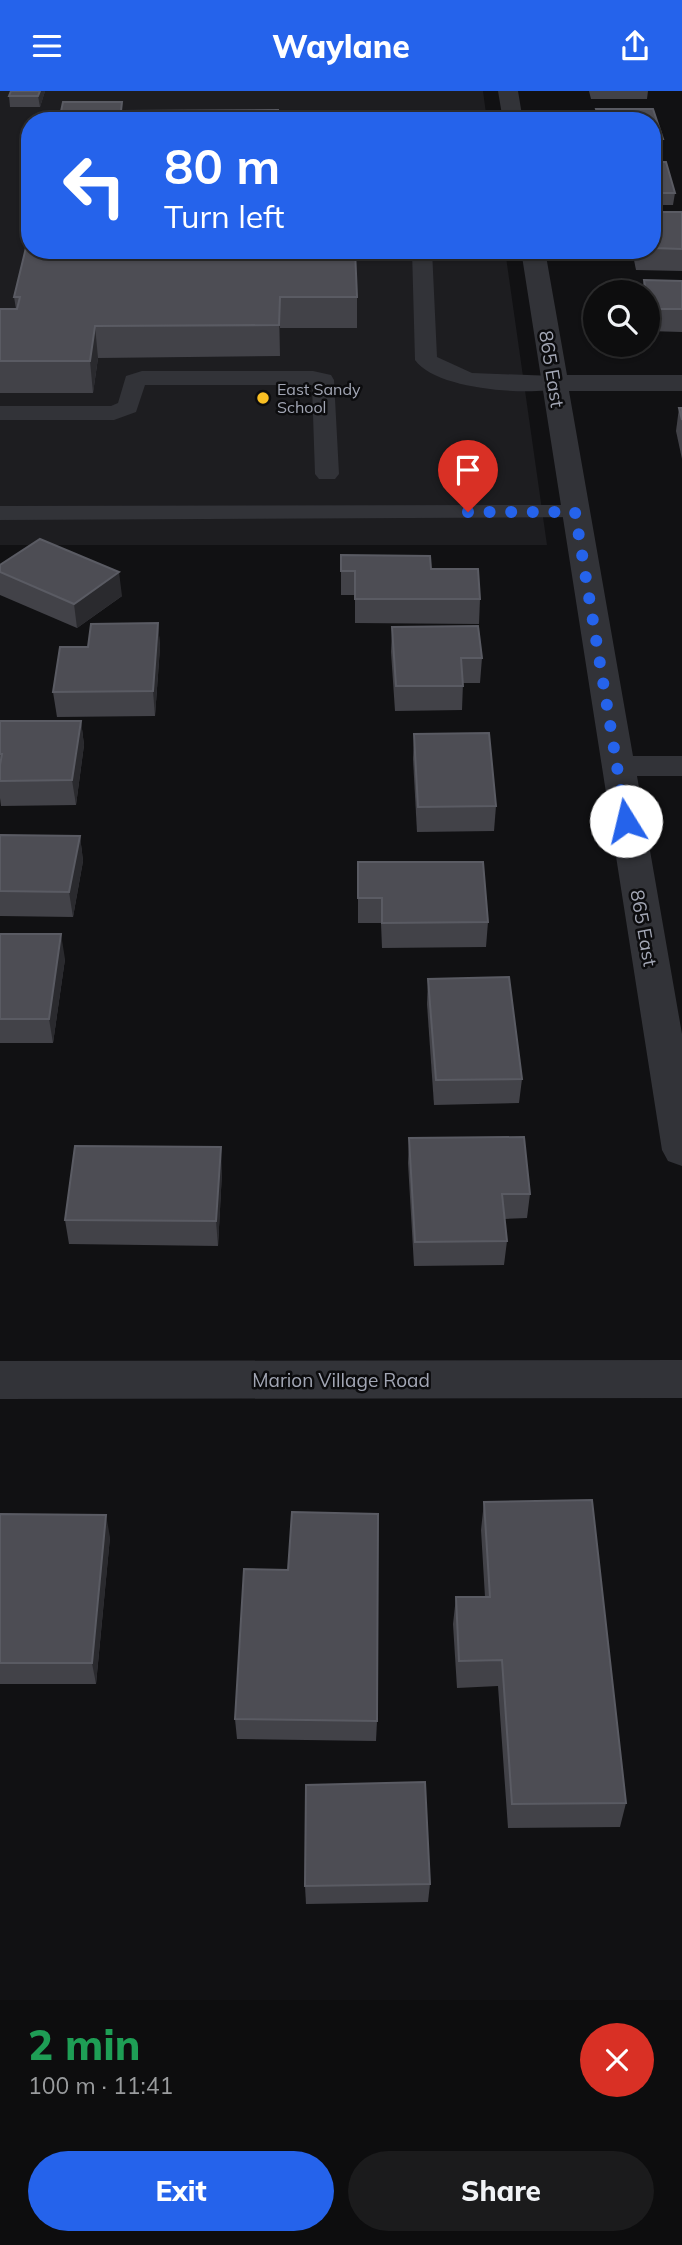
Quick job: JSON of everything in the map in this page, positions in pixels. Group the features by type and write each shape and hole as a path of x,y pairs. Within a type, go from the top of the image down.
{"street":[{"path":"508,91 512,112"},
{"name":"865 East","path":"534,259 682,1150"},
{"path":"554,383 682,383"},
{"path":"617,766 682,766"},
{"name":"Marion Village Road","path":"0,1380 682,1379"}],"lane":[{"path":"415,100 416,112"},
{"path":"422,259 426,360 439,370 461,379 554,383"},
{"path":"0,413 114,413 128,407 134,381 142,377 313,378 323,380 327,474"},
{"path":"0,513 575,512"}],"shaded area":[{"name":"East Sandy School","path":"0,91 483,91 486,112 21,112 21,259 506,259 547,545 0,545"}],"building":[{"path":"11,91 40,91 38,96 9,96"},
{"path":"63,102 122,102 121,111 278,110 278,112 61,112"},
{"path":"596,109 653,109 654,112 597,112"},
{"path":"661,162 666,162 675,193 661,193"},
{"path":"661,212 682,212 682,249 661,248"},
{"path":"23,259 355,259 357,297 280,297 279,325 95,326 90,361 0,361 0,309 17,309 20,297 14,297"},
{"path":"660,280 682,281 682,309 660,309"},
{"path":"40,539 119,572 74,604 0,572 0,565"},
{"path":"341,555 430,556 431,569 478,569 480,599 355,599 355,571 341,571"},
{"path":"158,623 153,691 53,692 60,647 88,647 91,624"},
{"path":"478,626 482,658 461,658 463,686 396,686 392,627"},
{"path":"0,721 81,721 72,780 0,781"},
{"path":"489,733 496,806 418,807 414,734"},
{"path":"0,835 80,836 69,892 0,891"},
{"path":"358,862 483,862 488,922 382,923 382,898 358,898"},
{"path":"0,934 61,934 49,1019 0,1019"},
{"path":"509,977 522,1079 436,1080 428,979"},
{"path":"524,1137 530,1194 502,1194 507,1241 415,1242 409,1138"},
{"path":"75,1146 221,1147 216,1221 65,1220"},
{"path":"592,1500 626,1803 512,1804 502,1660 459,1661 456,1597 490,1597 484,1502"},
{"path":"292,1512 378,1514 377,1721 235,1719 244,1569 288,1570"},
{"path":"0,1514 106,1515 92,1663 0,1663"},
{"path":"425,1782 430,1884 305,1886 306,1785"}],"place":[{"name":"East Sandy School","path":"263,398"}],"route":[{"path":"468,512 575,512 626,821"}]}
